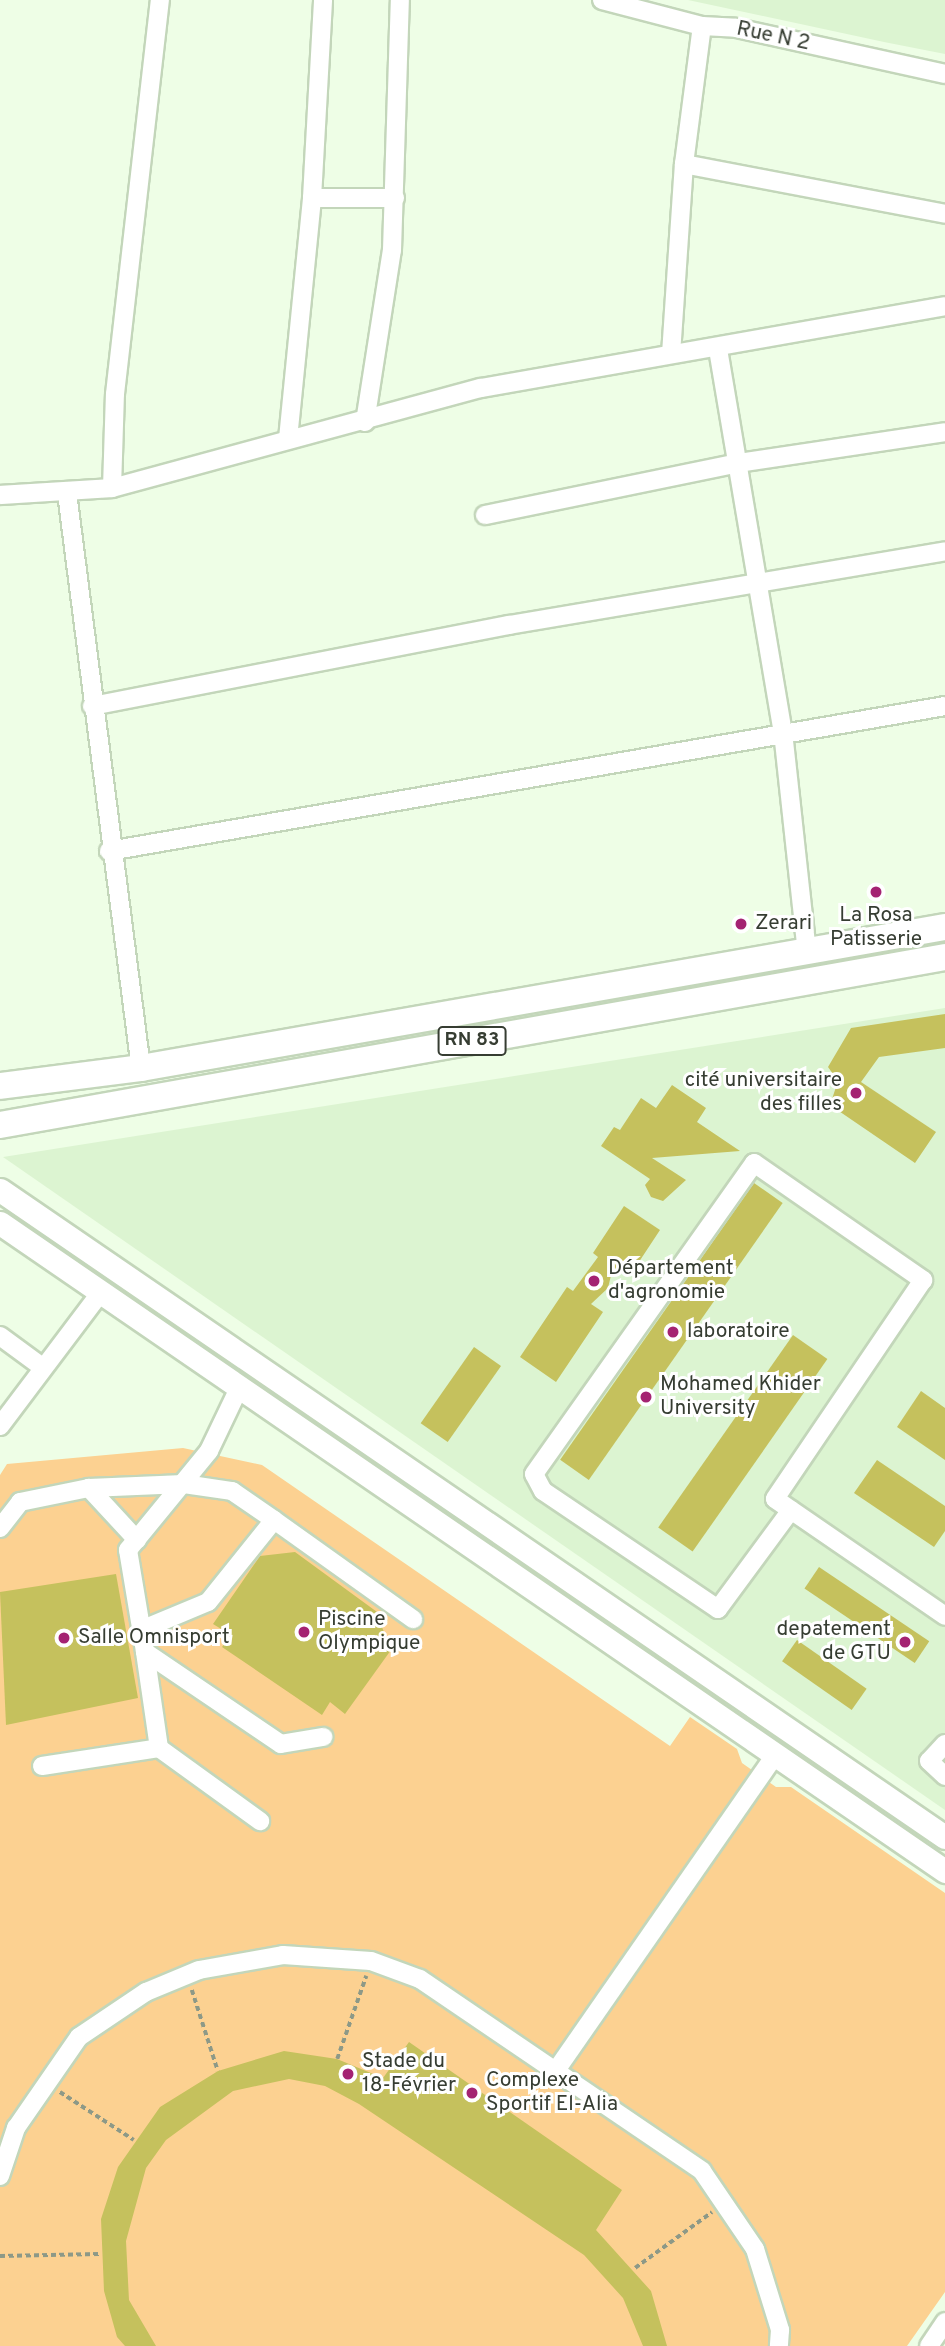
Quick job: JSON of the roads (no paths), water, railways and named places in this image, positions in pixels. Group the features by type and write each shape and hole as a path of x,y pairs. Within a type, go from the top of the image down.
{"highway":[{"name":"RN 83","path":"0,1086 141,1068 945,927"},
{"name":"RN 83","path":"0,1125 945,957"}],"main road":[{"path":"0,1190 945,1837"},
{"path":"0,1223 945,1871"}],"street":[{"path":"112,488 115,394 160,0"},
{"path":"288,439 312,198 323,0"},
{"path":"365,422 386,311 395,198 400,0"},
{"name":"Rue N 2","path":"602,0 702,26 736,28 945,74"},
{"path":"671,355 684,164 702,26"},
{"path":"684,164 945,214"},
{"path":"312,198 395,198"},
{"path":"0,495 66,493 112,488 288,439 365,422 481,388 718,349 945,306"},
{"path":"718,349 783,732 807,952"},
{"path":"485,515 738,463 945,432"},
{"path":"66,493 109,851 141,1068"},
{"path":"92,706 758,581 945,551"},
{"path":"109,851 945,706"},
{"path":"791,1510 718,1609 543,1491 534,1474 754,1163 923,1280 775,1499 791,1510 945,1616"},
{"path":"0,1426 101,1292"},
{"path":"0,1336 42,1367"},
{"path":"159,1748 128,1550 184,1485 209,1451 240,1386"},
{"path":"0,1528 20,1502 89,1488 184,1485 232,1491 413,1619"},
{"path":"89,1488 137,1540"},
{"path":"141,1630 208,1602 274,1520"},
{"path":"145,1652 281,1744 323,1737"},
{"path":"945,1744 929,1761 945,1776"},
{"path":"42,1766 159,1748 260,1821"},
{"path":"557,2069 775,1755"},
{"path":"0,2176 16,2127 79,2037 146,1992 187,1975 283,1955 371,1961 420,1979 557,2069 702,2171 755,2249 780,2330 779,2346"},
{"path":"929,2346 945,2322"}],"place":[{"name":"La Rosa Patisserie","path":"876,892"},
{"name":"Zerari","path":"741,924"},
{"name":"cité universitaire des filles","path":"856,1093"},
{"name":"Département d'agronomie","path":"594,1281"},
{"name":"laboratoire","path":"673,1332"},
{"name":"Mohamed Khider University","path":"646,1397"},
{"name":"Piscine Olympique","path":"304,1632"},
{"name":"Salle Omnisport","path":"64,1638"},
{"name":"depatement de GTU","path":"905,1642"},
{"name":"Stade du 18-Février","path":"348,2074"},
{"name":"Complexe Sportif El-Alia","path":"472,2093"}]}
